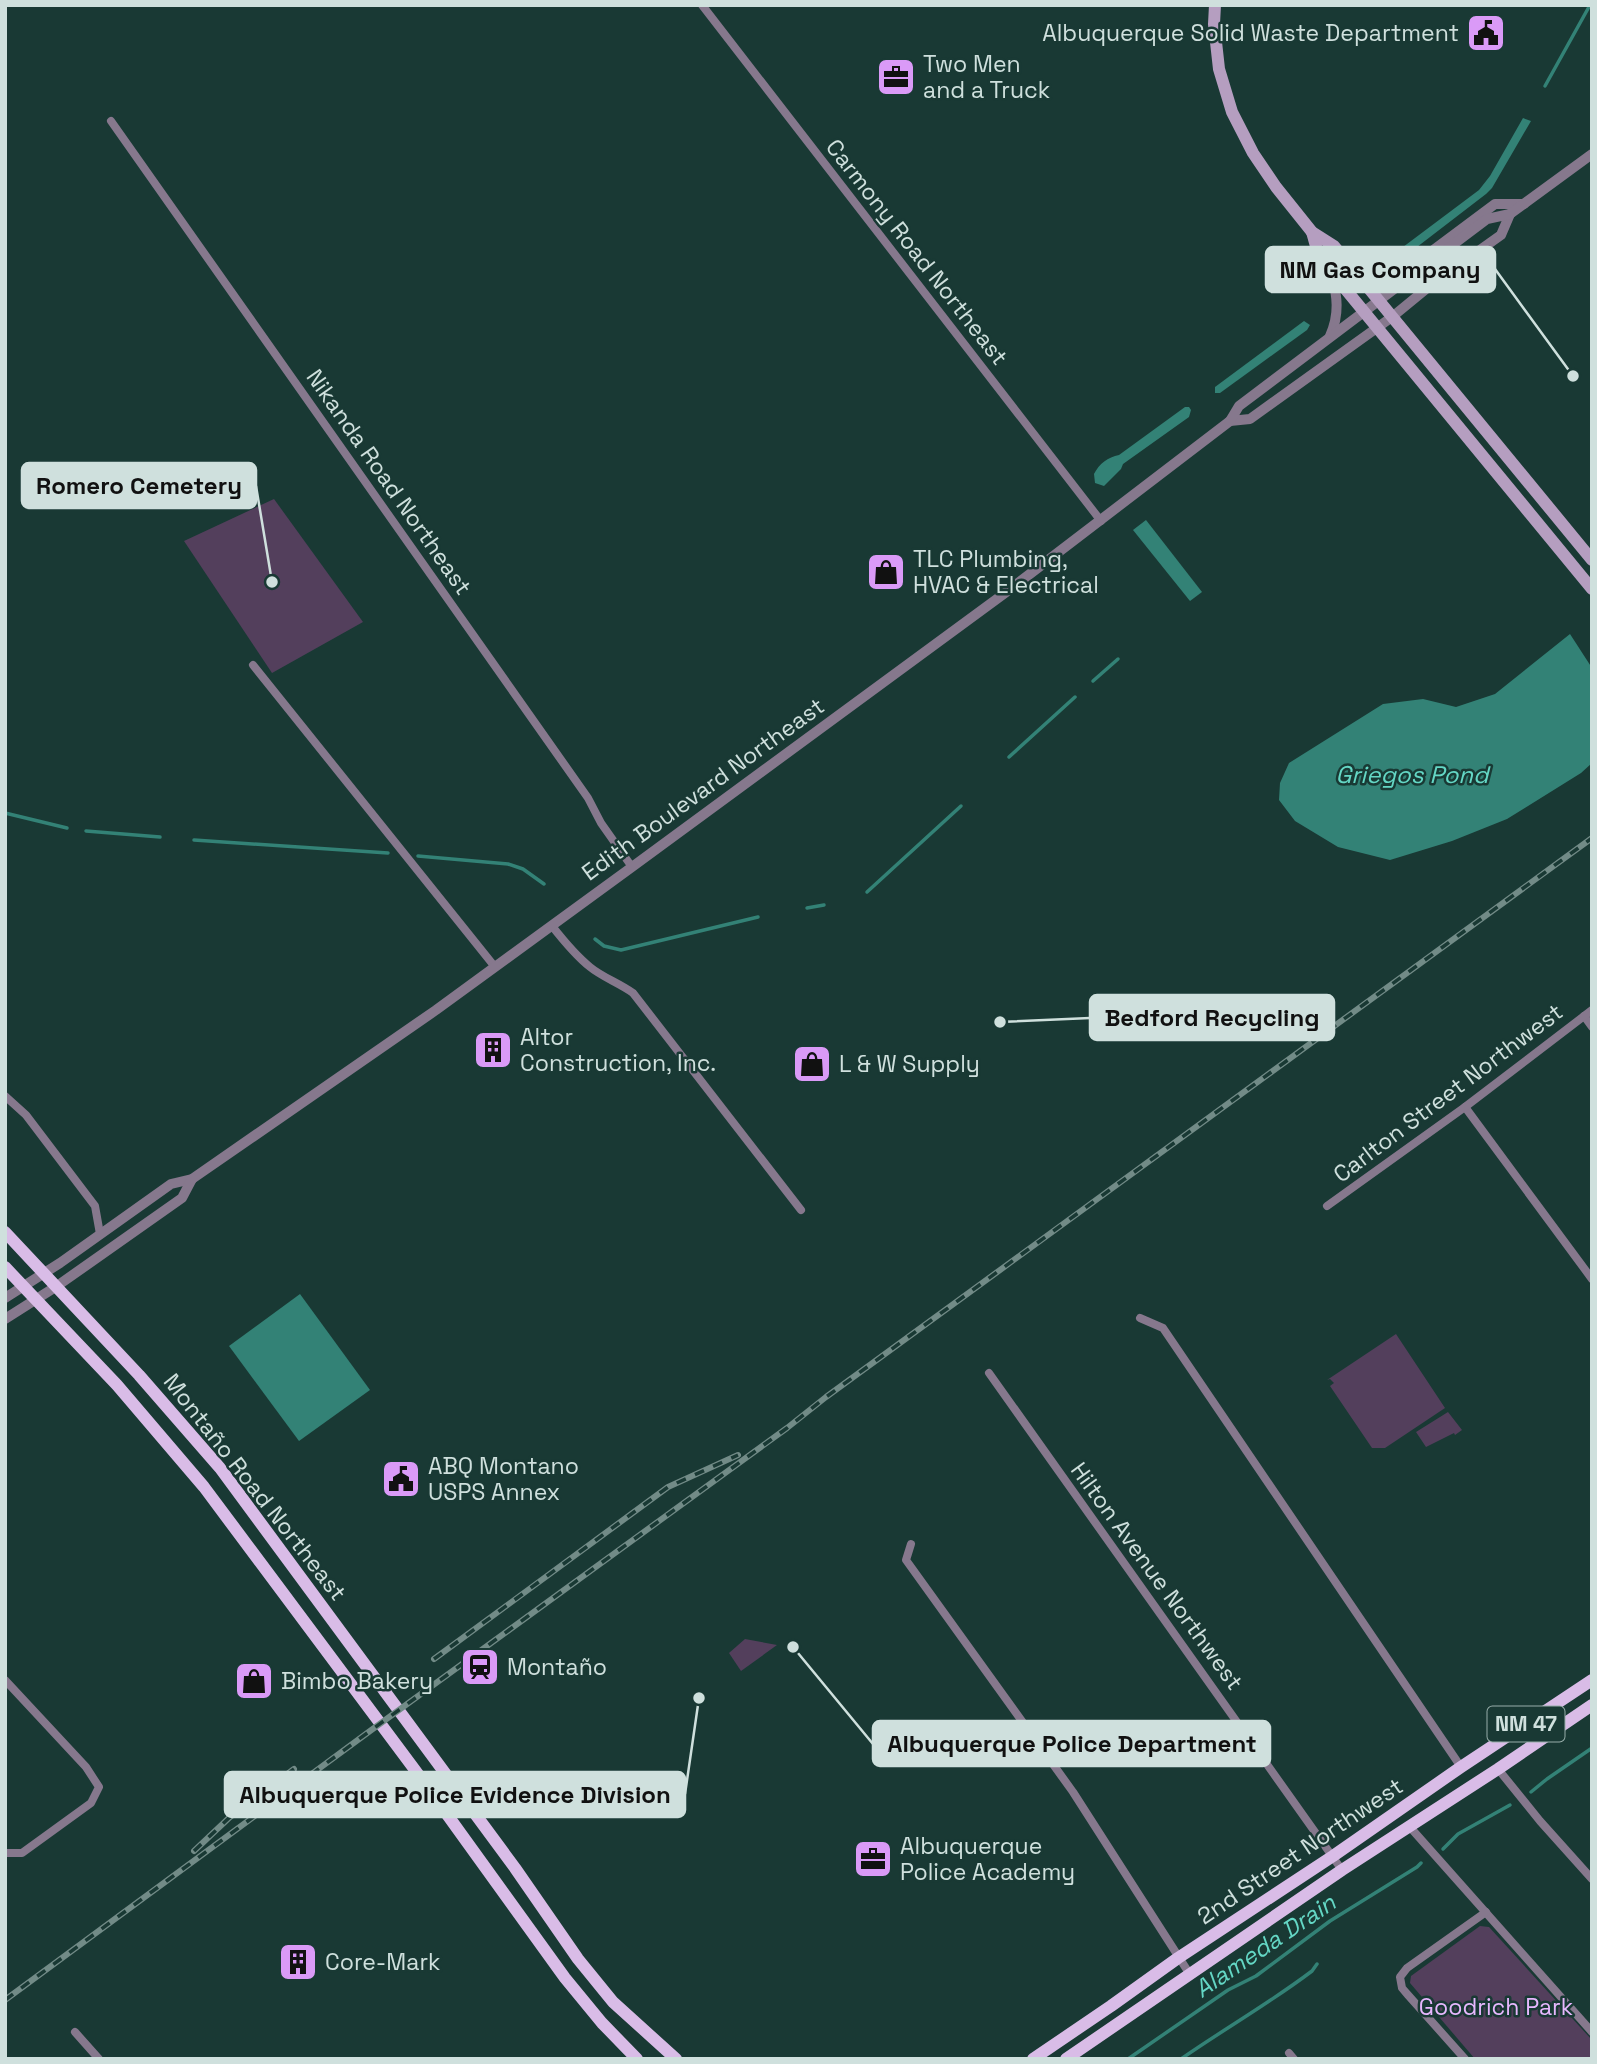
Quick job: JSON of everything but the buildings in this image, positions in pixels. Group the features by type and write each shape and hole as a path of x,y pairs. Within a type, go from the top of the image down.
{"main road":[{"path":"1214,5 1219,69 1232,112 1253,153 1276,187 1312,232 1334,246 1592,560"},
{"path":"1312,232 1318,257 1592,589"},
{"name":"Montaño Road Northeast","path":"5,1232 139,1374 220,1468 518,1872 584,1968 625,2014 676,2059"},
{"name":"Montaño Road Northeast","path":"5,1267 117,1385 196,1477 497,1882 565,1978 636,2059"},
{"name":"2nd Street Northwest","path":"1033,2059 1178,1958 1592,1681"},
{"name":"2nd Street Northwest","path":"1066,2059 1189,1973 1592,1704"}],"street":[{"name":"Carmony Road Northeast","path":"702,5 1101,521"},
{"name":"Nikanda Road Northeast","path":"111,121 588,798 601,823 632,867"},
{"name":"Edith Boulevard Northeast","path":"5,1298 25,1287 171,1184 192,1179 552,926 1101,521 1230,421 1239,405 1487,219 1510,214 1592,154"},
{"path":"1354,270 1372,279 1389,279 1424,257 1495,204 1524,204"},
{"name":"Edith Boulevard Northeast","path":"1230,421 1250,419 1392,317 1431,285 1501,235 1510,214"},
{"path":"1328,339 1335,325 1338,308 1332,274"},
{"path":"253,666 495,967"},
{"path":"552,926 567,946 592,969 619,982 633,993 801,1210"},
{"name":"Carlton Street Northwest","path":"1327,1206 1465,1107 1592,1010"},
{"path":"1584,1016 1592,1027"},
{"path":"5,1096 26,1115 95,1206 100,1234"},
{"path":"1465,1107 1592,1279"},
{"name":"Edith Boulevard Northeast","path":"5,1319 57,1286 182,1198 192,1179"},
{"path":"1140,1318 1163,1328 1461,1767"},
{"name":"Hilton Avenue Northwest","path":"989,1373 1342,1870"},
{"path":"911,1544 906,1560 1073,1792 1189,1973"},
{"path":"5,1680 86,1767 99,1787 91,1803 22,1853 5,1853"},
{"path":"1498,1769 1592,1879"},
{"path":"1409,1826 1592,2032"},
{"path":"1465,2059 1402,1988 1400,1976 1407,1968 1486,1912"},
{"path":"75,2032 99,2059"}],"green space":[{"path":"274,499 363,622 272,673 184,541"},
{"path":"1396,1334 1445,1408 1385,1448 1372,1448 1330,1386 1334,1383 1330,1379 1327,1380"},
{"path":"1448,1412 1462,1430 1426,1447 1416,1432"},
{"path":"745,1639 777,1645 741,1671 729,1653"},
{"name":"Goodrich Park","path":"1480,1926 1489,1927 1592,2040 1592,2059 1475,2059 1410,1983 1411,1976"}],"water":[{"path":"1523,118 1531,121 1492,188 1404,257 1397,258 1395,253 1479,190"},
{"path":"1304,321 1310,325 1307,330 1220,393 1215,393 1215,387"},
{"path":"1185,407 1191,410 1189,417 1123,464 1104,486 1095,483 1094,474 1098,467"},
{"path":"1146,520 1202,592 1190,601 1133,530"},
{"name":"Griegos Pond","path":"1570,634 1592,668 1592,763 1581,773 1507,819 1452,841 1390,860 1338,847 1295,821 1279,800 1280,783 1289,763 1383,704 1423,699 1456,707 1495,694"},
{"path":"300,1294 370,1390 299,1441 229,1346"}],"waterway":[{"path":"1545,86 1590,5"},
{"path":"1093,681 1118,659"},
{"path":"1009,757 1075,697"},
{"path":"867,892 961,806"},
{"path":"5,813 67,828"},
{"path":"86,831 160,837"},
{"path":"194,840 388,853"},
{"path":"418,856 508,864 523,869 544,884"},
{"path":"807,908 824,905"},
{"path":"595,939 604,946 621,950 758,917"},
{"name":"Alameda Drain","path":"1531,1792 1592,1748"},
{"name":"Alameda Drain","path":"1443,1849 1458,1834 1510,1805"},
{"name":"Alameda Drain","path":"1128,2059 1228,1990 1256,1976 1330,1921 1421,1863"},
{"path":"1181,2059 1296,1983 1317,1964"}],"railway":[{"path":"5,2000 1592,838"},
{"path":"434,1659 668,1487 738,1455"},
{"path":"194,1851 230,1817 294,1769"}],"place":[{"name":"Albuquerque Solid Waste Department","path":"1486,33"},
{"name":"Two Men and a Truck","path":"896,77"},
{"name":"NM Gas Company","path":"1573,376"},
{"name":"TLC Plumbing, HVAC & Electrical","path":"886,572"},
{"name":"Romero Cemetery","path":"272,582"},
{"name":"Bedford Recycling","path":"1000,1022"},
{"name":"Altor Construction, Inc.","path":"493,1050"},
{"name":"L & W Supply","path":"812,1064"},
{"name":"ABQ Montano USPS Annex","path":"401,1479"},
{"name":"Albuquerque Police Department","path":"793,1647"},
{"name":"Montaño","path":"480,1667"},
{"name":"Bimbo Bakery","path":"254,1681"},
{"name":"Albuquerque Police Evidence Division","path":"699,1698"},
{"name":"Albuquerque Police Academy","path":"873,1859"},
{"name":"Core-Mark","path":"298,1962"}]}
